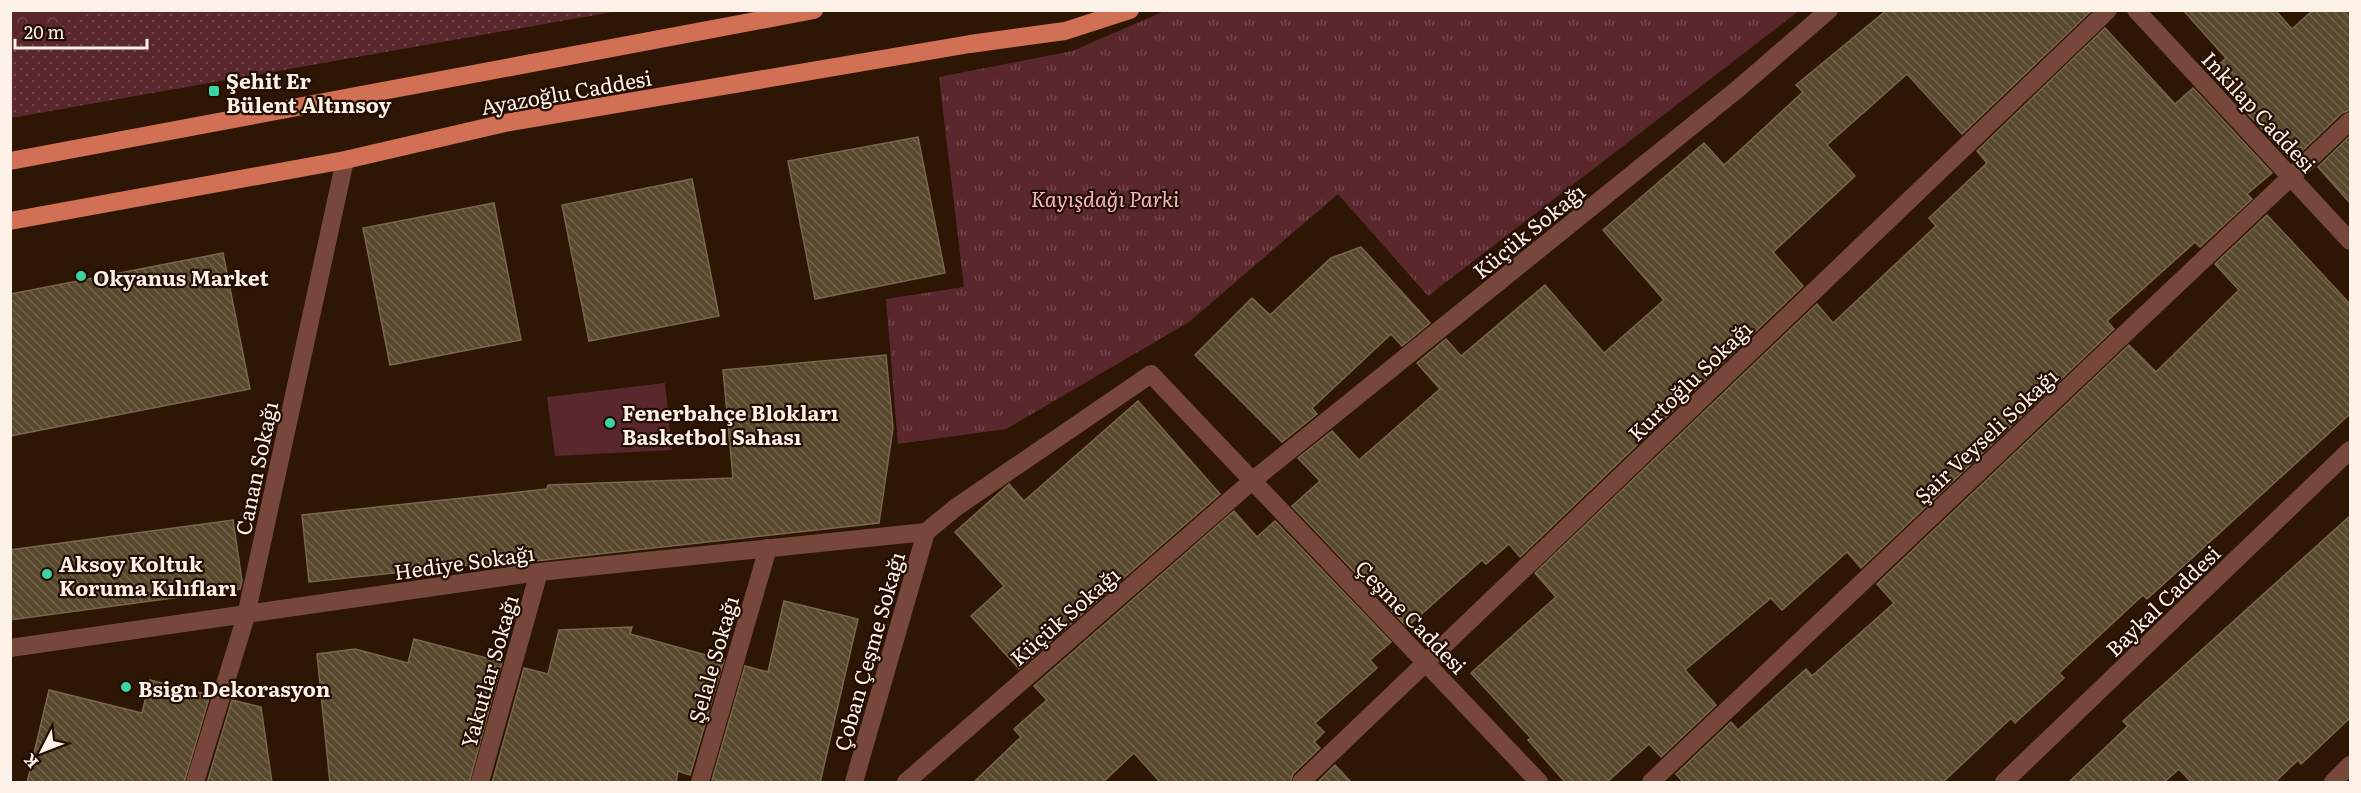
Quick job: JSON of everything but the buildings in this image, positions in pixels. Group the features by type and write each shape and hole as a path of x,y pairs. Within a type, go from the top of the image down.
{"main road":[{"name":"Ayazoğlu Caddesi","path":"10,161 814,10"},
{"name":"Ayazoğlu Caddesi","path":"10,221 345,160 506,123 970,44 1065,31 1130,10"}],"street":[{"name":"Küçük Sokağı","path":"906,783 1252,481 1730,96 1829,10"},
{"name":"Kurtoğlu Sokağı","path":"1301,783 2108,10"},
{"name":"Inkilap Caddesi","path":"2136,10 2350,241"},
{"name":"Şair Veyseli Sokağı","path":"1651,783 2350,121"},
{"name":"Canan Sokağı","path":"195,783 246,616 345,160"},
{"path":"926,532 955,508 1151,374 1252,481"},
{"name":"Baykal Caddesi","path":"2004,783 2350,450"},
{"name":"Çeşme Caddesi","path":"1252,481 1539,783"},
{"name":"Hediye Sokağı","path":"10,648 246,616 539,572 926,532"},
{"name":"Çoban Çeşme Sokağı","path":"854,783 926,532"},
{"name":"Şelale Sokağı","path":"700,783 768,548"},
{"name":"Yakutlar Sokağı","path":"480,783 539,572"},
{"path":"2333,783 2350,765"}],"green space":[{"path":"11,10 92,10 92,11 11,35"},
{"path":"92,11 618,11 11,118 11,35"},
{"name":"Kayışdağı Parki","path":"1165,11 1799,11 1428,296 1338,194 1189,322 1006,429 898,444 886,299 964,287 939,77 1072,51"},
{"name":"Fenerbahçe Blokları Basketbol Sahası","path":"665,383 672,450 555,456 547,397"}],"place":[{"name":"Şehit Er Bülent Altınsoy","path":"214,91"},
{"name":"Okyanus Market","path":"81,276"},
{"name":"Fenerbahçe Blokları Basketbol Sahası","path":"610,423"},
{"name":"Aksoy Koltuk Koruma Kılıfları","path":"47,574"},
{"name":"Bsign Dekorasyon","path":"126,687"}]}
